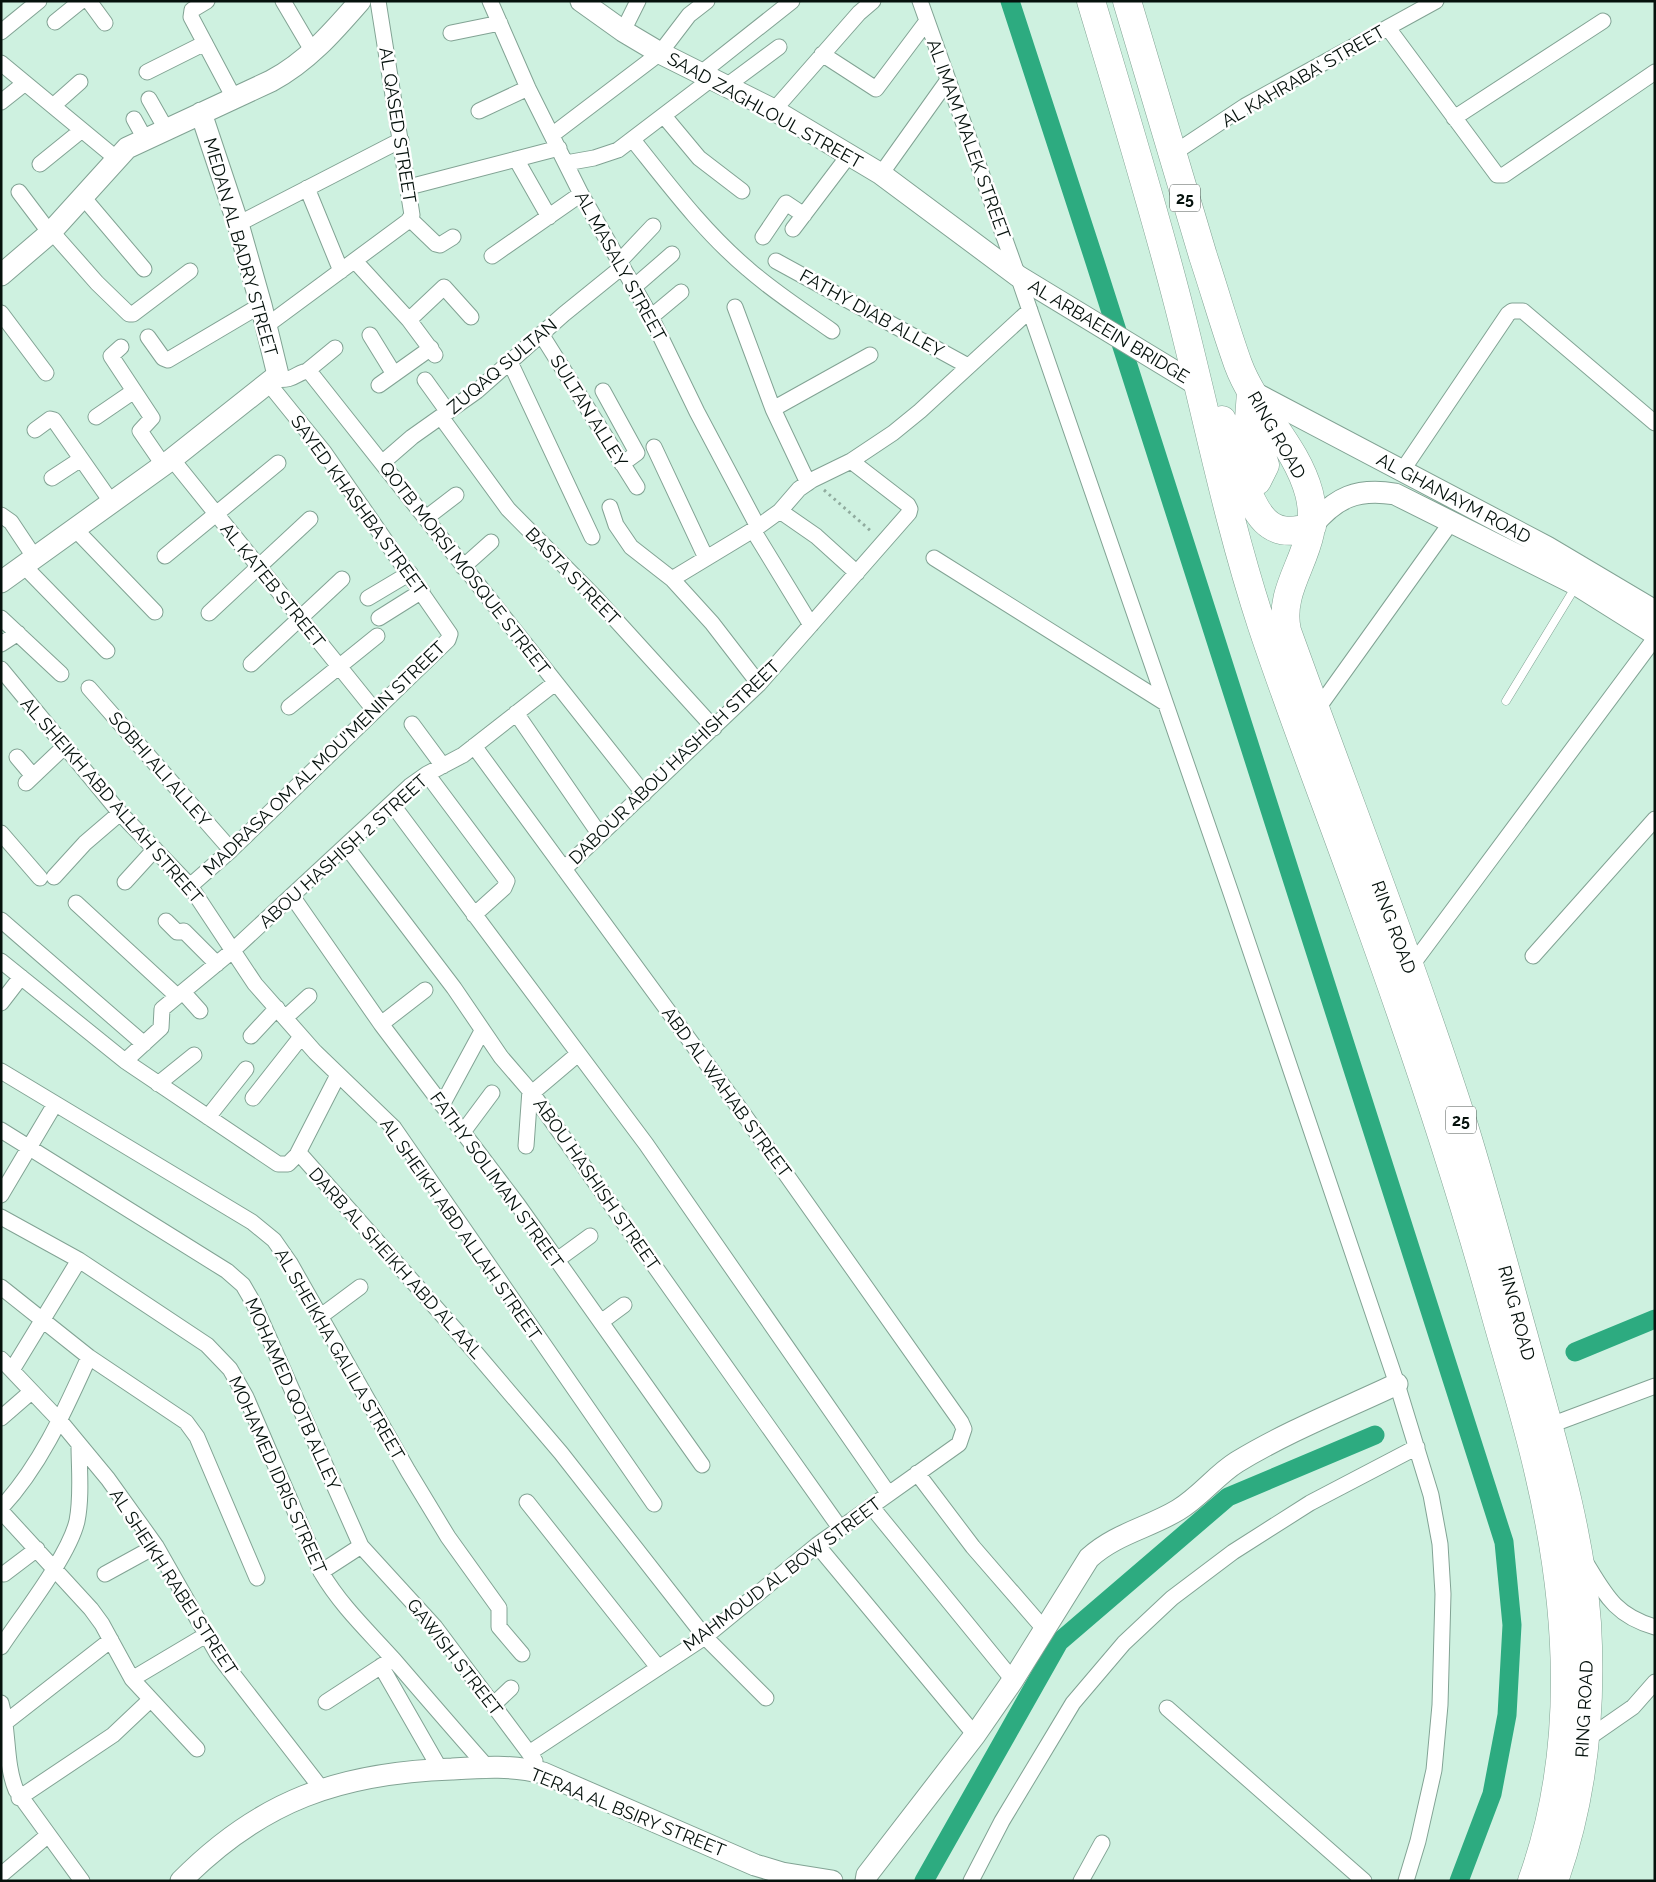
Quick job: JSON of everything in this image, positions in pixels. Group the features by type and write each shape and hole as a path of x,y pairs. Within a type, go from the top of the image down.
{"highway":[{"name":"RING ROAD","path":"1091,1 1177,297 1227,510 1262,626 1438,1119 1472,1228 1538,1470 1556,1562 1575,1623 1588,1682 1584,1741 1570,1828 1554,1881"},
{"name":"RING ROAD","path":"1128,1 1172,155 1238,366 1251,391 1290,450 1303,477 1310,501 1312,526 1306,552 1288,591 1284,611 1287,631 1409,969 1476,1166 1548,1426 1577,1549 1575,1623 1556,1785 1549,1824 1532,1881"},
{"path":"1199,386 1217,409 1256,512 1272,526 1291,531 1312,526"},
{"path":"1246,487 1257,482 1265,465 1249,419 1251,391"}],"street":[{"path":"55,22 81,1"},
{"path":"89,1 105,23"},
{"path":"207,1 190,13 234,98"},
{"path":"282,1 313,52"},
{"path":"1,275 51,233 127,148 282,76 313,52 360,1"},
{"name":"AL QASED STREET","path":"148,336 163,358 168,360 264,316 341,271 410,219 413,212 378,1"},
{"name":"AL MASALY STREET","path":"490,1 528,88 581,194 651,317 755,528 811,625"},
{"name":"SAAD ZAGHLOUL STREET","path":"581,1 623,31 660,53 774,110 881,174 1018,276"},
{"path":"623,31 638,1"},
{"path":"409,187 516,159 555,142 660,53 689,15 707,1"},
{"path":"566,163 606,154 633,140 712,80 792,1"},
{"path":"774,110 822,54 873,1"},
{"name":"AL IMAM MALEK STREET","path":"920,1 1030,310 1165,703 1397,1384 1431,1496 1440,1544 1443,1644 1434,1770 1418,1841 1406,1881"},
{"name":"AL KAHRABA' STREET","path":"1172,155 1245,106 1436,1"},
{"path":"1,32 31,4"},
{"path":"822,54 876,89 927,21"},
{"path":"1454,118 1603,21"},
{"path":"450,33 500,23"},
{"path":"1388,28 1494,174 1501,176 1655,72"},
{"path":"147,72 205,43"},
{"path":"712,80 779,47"},
{"path":"1,63 116,159"},
{"path":"881,174 948,80"},
{"path":"53,106 80,82"},
{"path":"1,102 25,83"},
{"path":"479,111 528,88"},
{"path":"149,99 166,129"},
{"name":"MEDAN AL BADRY STREET","path":"201,113 238,224 264,316 278,372 272,381"},
{"path":"664,116 699,158 742,191"},
{"path":"134,119 145,139"},
{"path":"40,164 82,130"},
{"path":"238,224 401,140"},
{"path":"633,140 688,208 748,270 832,331"},
{"path":"793,229 849,155"},
{"path":"516,159 549,217"},
{"path":"307,188 341,271"},
{"path":"19,192 51,233 97,283 129,314 134,314 190,270"},
{"path":"492,256 581,194"},
{"path":"83,197 144,269"},
{"path":"763,237 786,203 804,215"},
{"path":"410,219 436,244 453,237"},
{"name":"ZUQAQ SULTAN","path":"382,463 412,437 445,414 510,362 621,265 653,226"},
{"path":"634,287 672,254"},
{"path":"355,260 409,320 433,352 394,374 379,385"},
{"name":"FATHY DIAB ALLEY","path":"776,261 968,366"},
{"name":"AL ARBAEEIN BRIDGE","path":"1018,276 1199,386"},
{"path":"409,320 444,287 471,317"},
{"path":"651,317 681,292"},
{"path":"735,307 773,409 810,481"},
{"path":"672,579 780,511 810,481 851,462 879,443 920,411 1030,310"},
{"path":"1402,471 1508,314 1518,310 1523,311 1655,423"},
{"path":"1,313 46,373"},
{"name":"SULTAN ALLEY","path":"542,334 636,487"},
{"path":"370,335 394,374"},
{"path":"96,417 134,390 111,356 121,347"},
{"path":"1,582 168,462 272,381 289,380 307,371 336,348"},
{"path":"773,409 870,355"},
{"path":"510,362 592,537"},
{"name":"QOTB MORSI MOSQUE STREET","path":"307,371 644,794"},
{"name":"BASTA STREET","path":"425,380 445,414 508,509 595,597 714,728"},
{"name":"SAYED KHASHBA STREET","path":"272,381 448,628"},
{"name":"AL KATEB STREET","path":"134,390 152,418 140,432 216,514 374,711"},
{"path":"603,391 637,453 622,464"},
{"name":"AL GHANAYM ROAD","path":"1251,391 1547,547 1655,611"},
{"path":"35,430 53,419 112,503"},
{"path":"654,448 706,558"},
{"path":"52,478 81,459"},
{"name":"DABOUR ABOU HASHISH STREET","path":"564,869 759,684 884,542 910,509 851,462"},
{"path":"165,556 278,463"},
{"name":"AL GHANAYM ROAD","path":"1312,526 1324,511 1339,500 1357,493 1376,491 1395,494 1577,585 1655,634"},
{"path":"426,518 456,495"},
{"path":"610,507 616,525 631,546 672,579 712,623 759,684"},
{"path":"780,511 816,536 857,573"},
{"path":"1,515 11,522 29,562 106,651"},
{"path":"209,613 310,519"},
{"path":"1316,711 1452,521"},
{"path":"75,529 156,612"},
{"path":"463,567 491,542"},
{"path":"934,558 1165,703"},
{"path":"368,598 410,573"},
{"path":"251,664 299,617 342,579"},
{"path":"379,618 422,591"},
{"path":"1,618 61,674"},
{"name":"MADRASA OM AL MOU'MENIN STREET","path":"190,886 231,850 448,640 450,634 448,628"},
{"path":"1,644 18,633"},
{"path":"289,707 377,636"},
{"path":"1409,969 1655,638"},
{"name":"AL SHEIKH ABD ALLAH STREET","path":"1,669 120,813 190,886 231,952 255,984 338,1076 394,1128 654,1504"},
{"name":"ABOU HASHISH 2 STREET","path":"144,1044 162,1026 161,1011 231,952 392,804 427,774 456,760 555,683"},
{"name":"SOBHI ALI ALLEY","path":"88,688 231,850"},
{"path":"516,713 600,835"},
{"path":"412,724 443,766"},
{"name":"ABD AL WAHAB STREET","path":"474,746 751,1125 961,1422 964,1429 959,1444"},
{"path":"16,757 29,780 64,747"},
{"path":"427,774 507,881 504,888 474,915"},
{"path":"392,804 651,1152 888,1493"},
{"path":"1,833 47,878 120,813"},
{"path":"1533,956 1655,819"},
{"name":"ABOU HASHISH STREET","path":"346,846 454,988 482,1031 531,1091 840,1528"},
{"path":"125,882 155,850"},
{"name":"FATHY SOLIMAN STREET","path":"292,896 381,1024 557,1260 702,1465"},
{"path":"76,903 200,1010"},
{"path":"1,920 144,1044 124,1061"},
{"path":"168,927 178,932 184,931 217,964"},
{"name":"DARB AL SHEIKH ABD AL AAL","path":"1,961 124,1061 281,1165 288,1164 298,1153 475,1352 561,1453 705,1637 766,1698"},
{"path":"1,1003 21,977"},
{"path":"381,1024 424,990"},
{"path":"251,1036 281,1013 309,996"},
{"path":"442,1105 482,1031"},
{"path":"253,1098 301,1036"},
{"path":"526,1146 531,1091 578,1054"},
{"path":"158,1084 194,1055"},
{"path":"208,1117 246,1069"},
{"name":"AL SHEIKHA GALILA STREET","path":"1,1071 264,1230 283,1251 398,1455 448,1538 499,1608 499,1626 522,1654"},
{"path":"298,1153 338,1076"},
{"path":"463,1132 492,1093"},
{"path":"1,1195 55,1104"},
{"name":"MOHAMED QOTB ALLEY","path":"1,1130 227,1271 243,1285 254,1304 361,1546"},
{"name":"MOHAMED IDRIS STREET","path":"1,1217 78,1260 193,1336 219,1356 230,1369 246,1397 321,1572 345,1609 386,1662 487,1767"},
{"path":"557,1260 590,1236"},
{"path":"6,1364 42,1320 78,1260"},
{"path":"1,1287 89,1357 180,1415 192,1429 257,1578"},
{"path":"321,1316 360,1287"},
{"path":"601,1322 624,1305"},
{"path":"89,1357 60,1421 20,1486 1,1509 91,1609 111,1640 132,1679 197,1749"},
{"name":"AL SHEIKH RABEI STREET","path":"6,1364 60,1421 108,1479 156,1546 206,1635 261,1713 321,1788"},
{"path":"866,1881 868,1875 975,1735 1013,1680 1076,1576 1089,1558 1102,1546 1122,1535 1179,1509 1236,1463 1282,1437 1397,1384"},
{"path":"1548,1426 1655,1386"},
{"path":"1,1418 32,1392"},
{"path":"1,1647 54,1567 73,1534 79,1498 78,1444"},
{"name":"MAHMOUD AL BOW STREET","path":"529,1753 657,1666 705,1637 817,1545 959,1444"},
{"path":"971,1881 1002,1821 1073,1703 1124,1643 1172,1598 1233,1552 1310,1503 1417,1447"},
{"path":"917,1473 973,1547 1044,1630"},
{"path":"527,1502 657,1666"},
{"path":"871,1506 1013,1680"},
{"path":"817,1545 975,1735"},
{"path":"105,1574 156,1546"},
{"path":"321,1572 361,1546"},
{"name":"GAWISH STREET","path":"361,1546 435,1627 543,1773"},
{"path":"4,1574 37,1549"},
{"path":"1577,1549 1607,1598 1620,1612 1636,1622 1655,1628"},
{"path":"132,1679 206,1635"},
{"path":"6,1722 111,1640"},
{"path":"326,1702 386,1662 440,1769"},
{"path":"1584,1741 1633,1707 1655,1682"},
{"path":"493,1705 511,1688"},
{"path":"20,1798 107,1739 150,1700"},
{"path":"1,1703 6,1722 7,1785 20,1798 82,1881"},
{"path":"1168,1708 1364,1881"},
{"name":"TERAA AL BSIRY STREET","path":"181,1881 214,1850 238,1831 272,1811 321,1788 380,1776 440,1769 487,1767 515,1767 543,1773 755,1865 782,1873 832,1881"},
{"path":"1,1875 47,1836"},
{"path":"1081,1881 1102,1843"}],"lane":[{"path":"1506,701 1577,585"}],"path":[{"path":"810,481 884,542"}],"waterway":[{"path":"1010,1 1504,1542 1512,1625 1507,1715 1492,1794 1459,1881"},
{"path":"1575,1352 1655,1319"},
{"path":"924,1881 1059,1642 1228,1497 1375,1435"}]}
